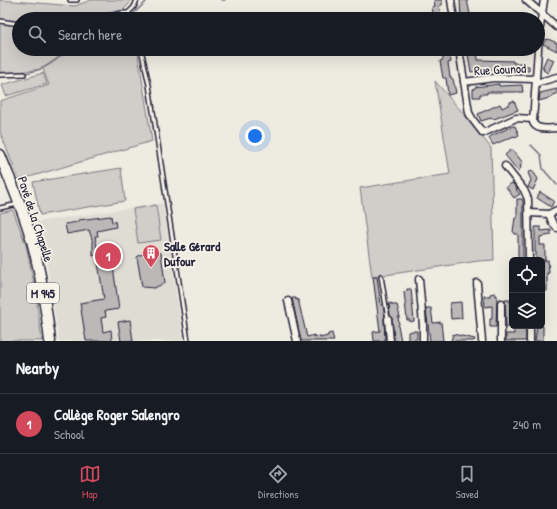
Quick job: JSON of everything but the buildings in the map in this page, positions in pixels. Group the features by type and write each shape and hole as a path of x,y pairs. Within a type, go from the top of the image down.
{"main road":[{"name":"Pavé de la Chapelle","path":"0,155 20,204 32,239 38,266 50,341"}],"street":[{"path":"451,0 453,12"},
{"path":"526,0 540,12"},
{"path":"542,12 544,0"},
{"path":"545,17 557,27"},
{"path":"460,56 470,115 483,133 516,118 533,119"},
{"path":"538,56 533,119 534,125 537,127 557,128"},
{"name":"Rue Gounod","path":"464,82 494,78 536,81 557,78"},
{"path":"505,166 526,193 528,199 529,257"},
{"path":"528,213 549,214 557,210"},
{"path":"549,214 552,222 557,228"},
{"path":"419,279 423,341"},
{"path":"477,283 482,341"},
{"path":"288,301 297,341"},
{"path":"501,303 502,341"},
{"path":"388,319 390,341"},
{"path":"530,329 530,341"}],"lane":[{"path":"70,0 77,0"},
{"path":"130,12 137,0"},
{"path":"0,21 12,23"},
{"path":"143,56 149,85 188,341"},
{"path":"0,75 24,74"},
{"path":"0,208 20,204"},
{"path":"381,276 388,319"}],"shaded area":[{"path":"0,0 75,6 91,0 133,0 124,9 126,12 12,12 12,56 138,56 152,141 19,180 0,132 0,101 49,85 43,69 0,74"},
{"path":"43,73 47,84 6,96 2,85"},
{"path":"435,81 491,148 494,260 478,261 372,277 360,188 450,174"},
{"path":"121,168 125,201 40,215 33,182"},
{"path":"163,203 183,341 59,341 43,239 37,222"},
{"path":"156,205 161,240 138,243 133,209"},
{"path":"13,210 26,245 35,289 42,341 0,341 0,213"}],"waterway":[{"path":"135,12 148,0"},
{"path":"24,73 43,68 61,56"},
{"path":"531,145 541,155 543,169 557,185"}],"place":[{"name":"Collège Roger Salengro","path":"108,256"},
{"name":"Salle Gérard Dufour","path":"151,268"}]}
